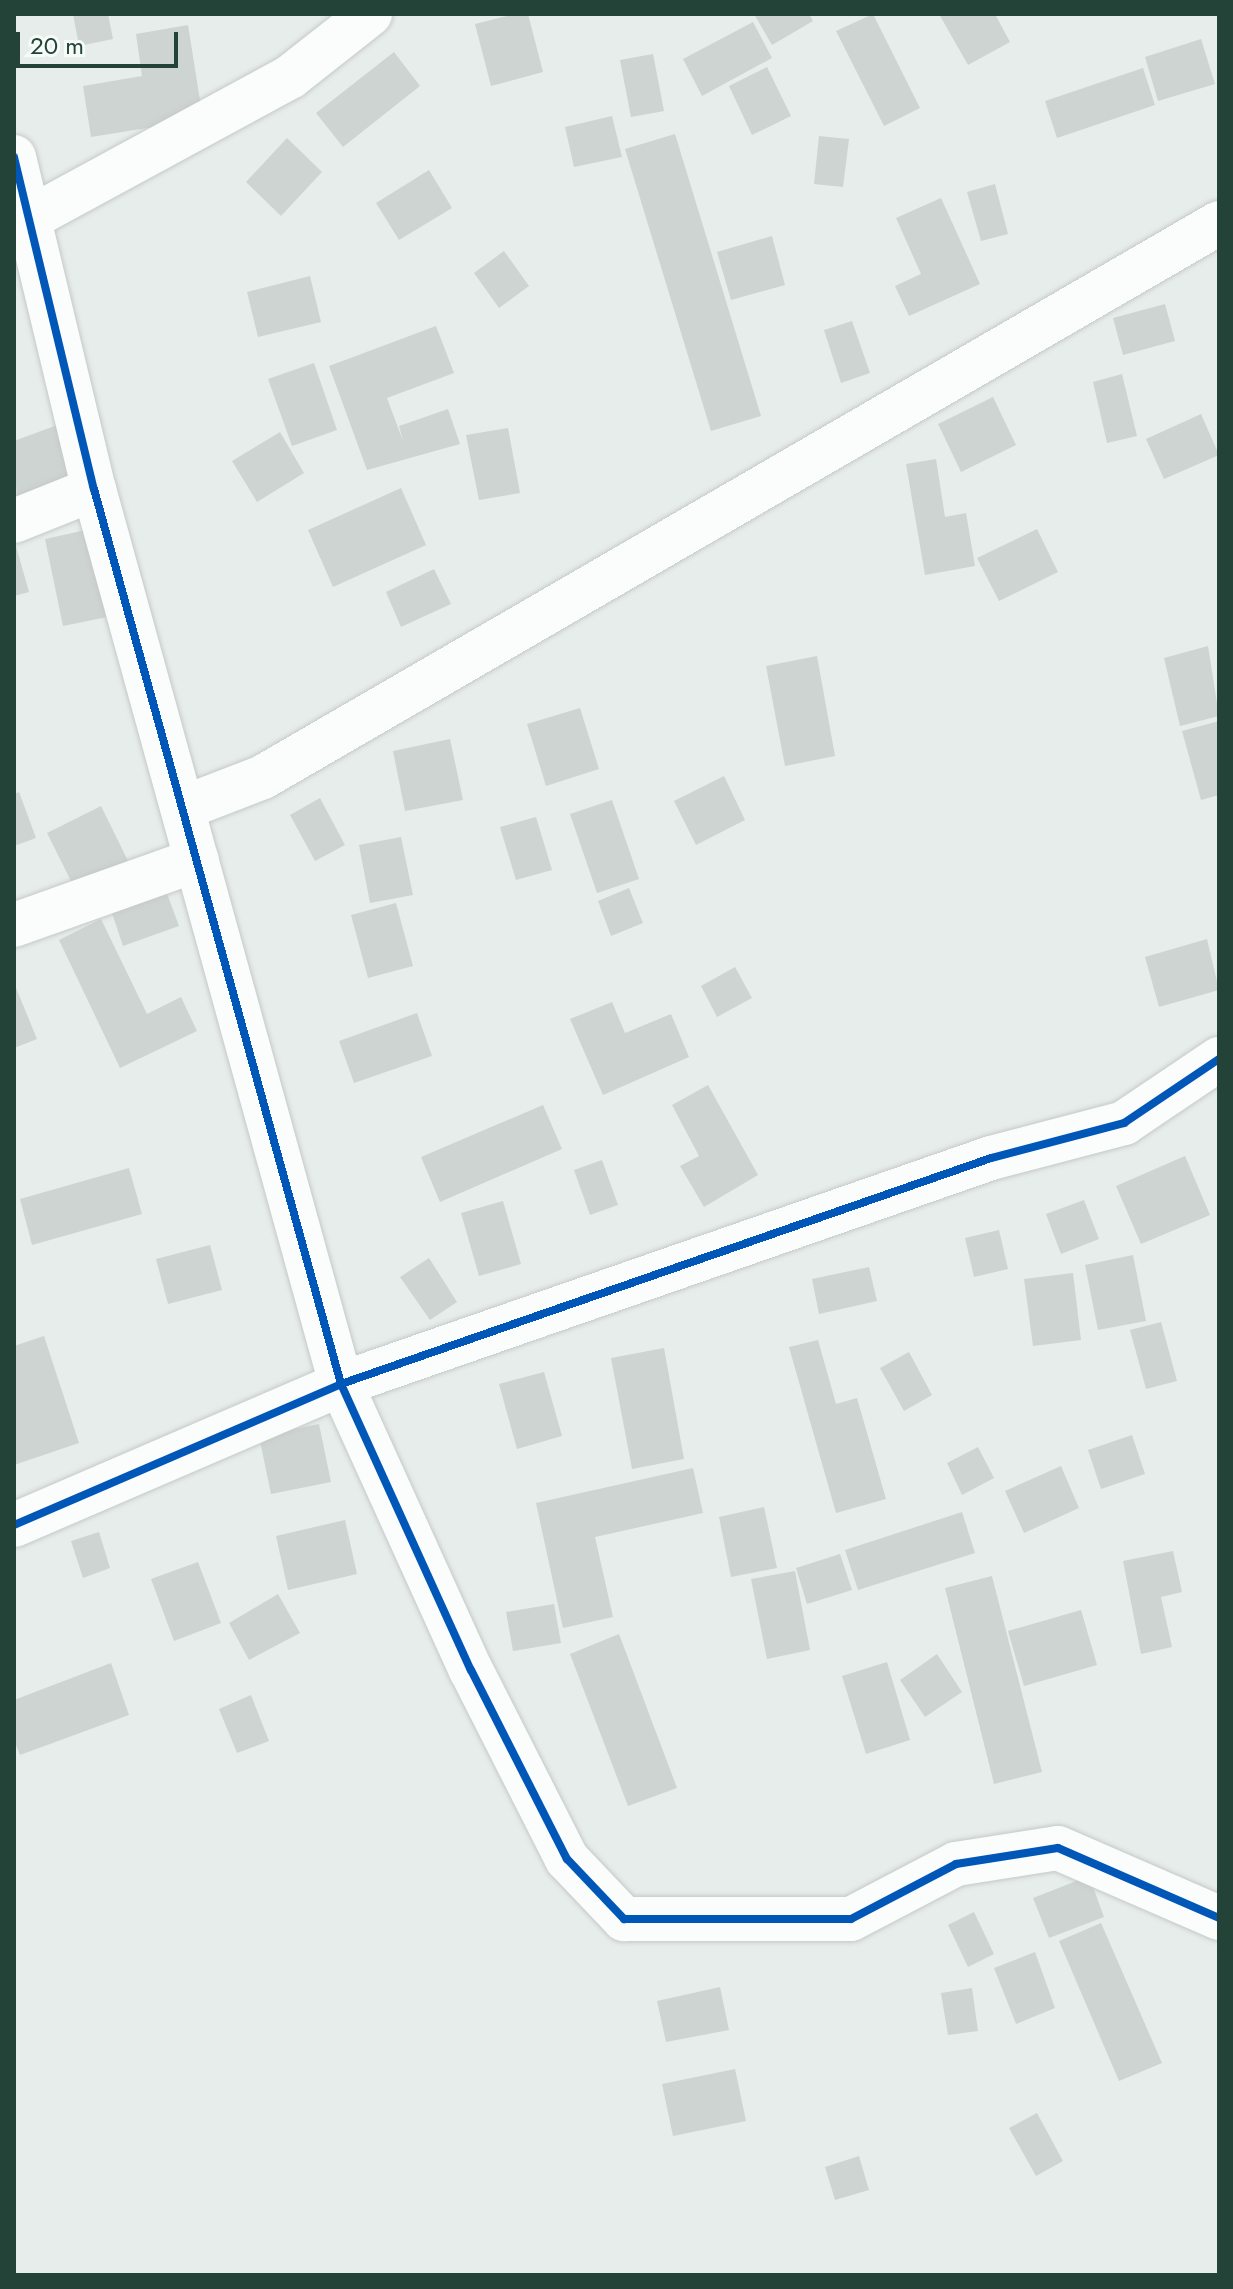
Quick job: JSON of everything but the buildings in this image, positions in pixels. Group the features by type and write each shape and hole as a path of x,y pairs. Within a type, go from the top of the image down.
{"street":[{"path":"32,217 290,77 370,14"},
{"path":"14,157 32,217 94,489 341,1384 471,1670 567,1859 624,1919 851,1919 956,1864 1058,1848 1219,1918"},
{"path":"183,808 263,777 1219,223"},
{"path":"14,521 94,489"},
{"path":"14,925 197,860"},
{"path":"14,1525 341,1384 991,1158 1124,1123 1219,1059"}],"cycle path":[{"path":"14,157 94,489 341,1384 471,1670 567,1859 624,1919 851,1919 956,1864 1058,1848 1219,1918"},
{"path":"14,1525 341,1384 991,1158 1124,1123 1219,1059"}]}
